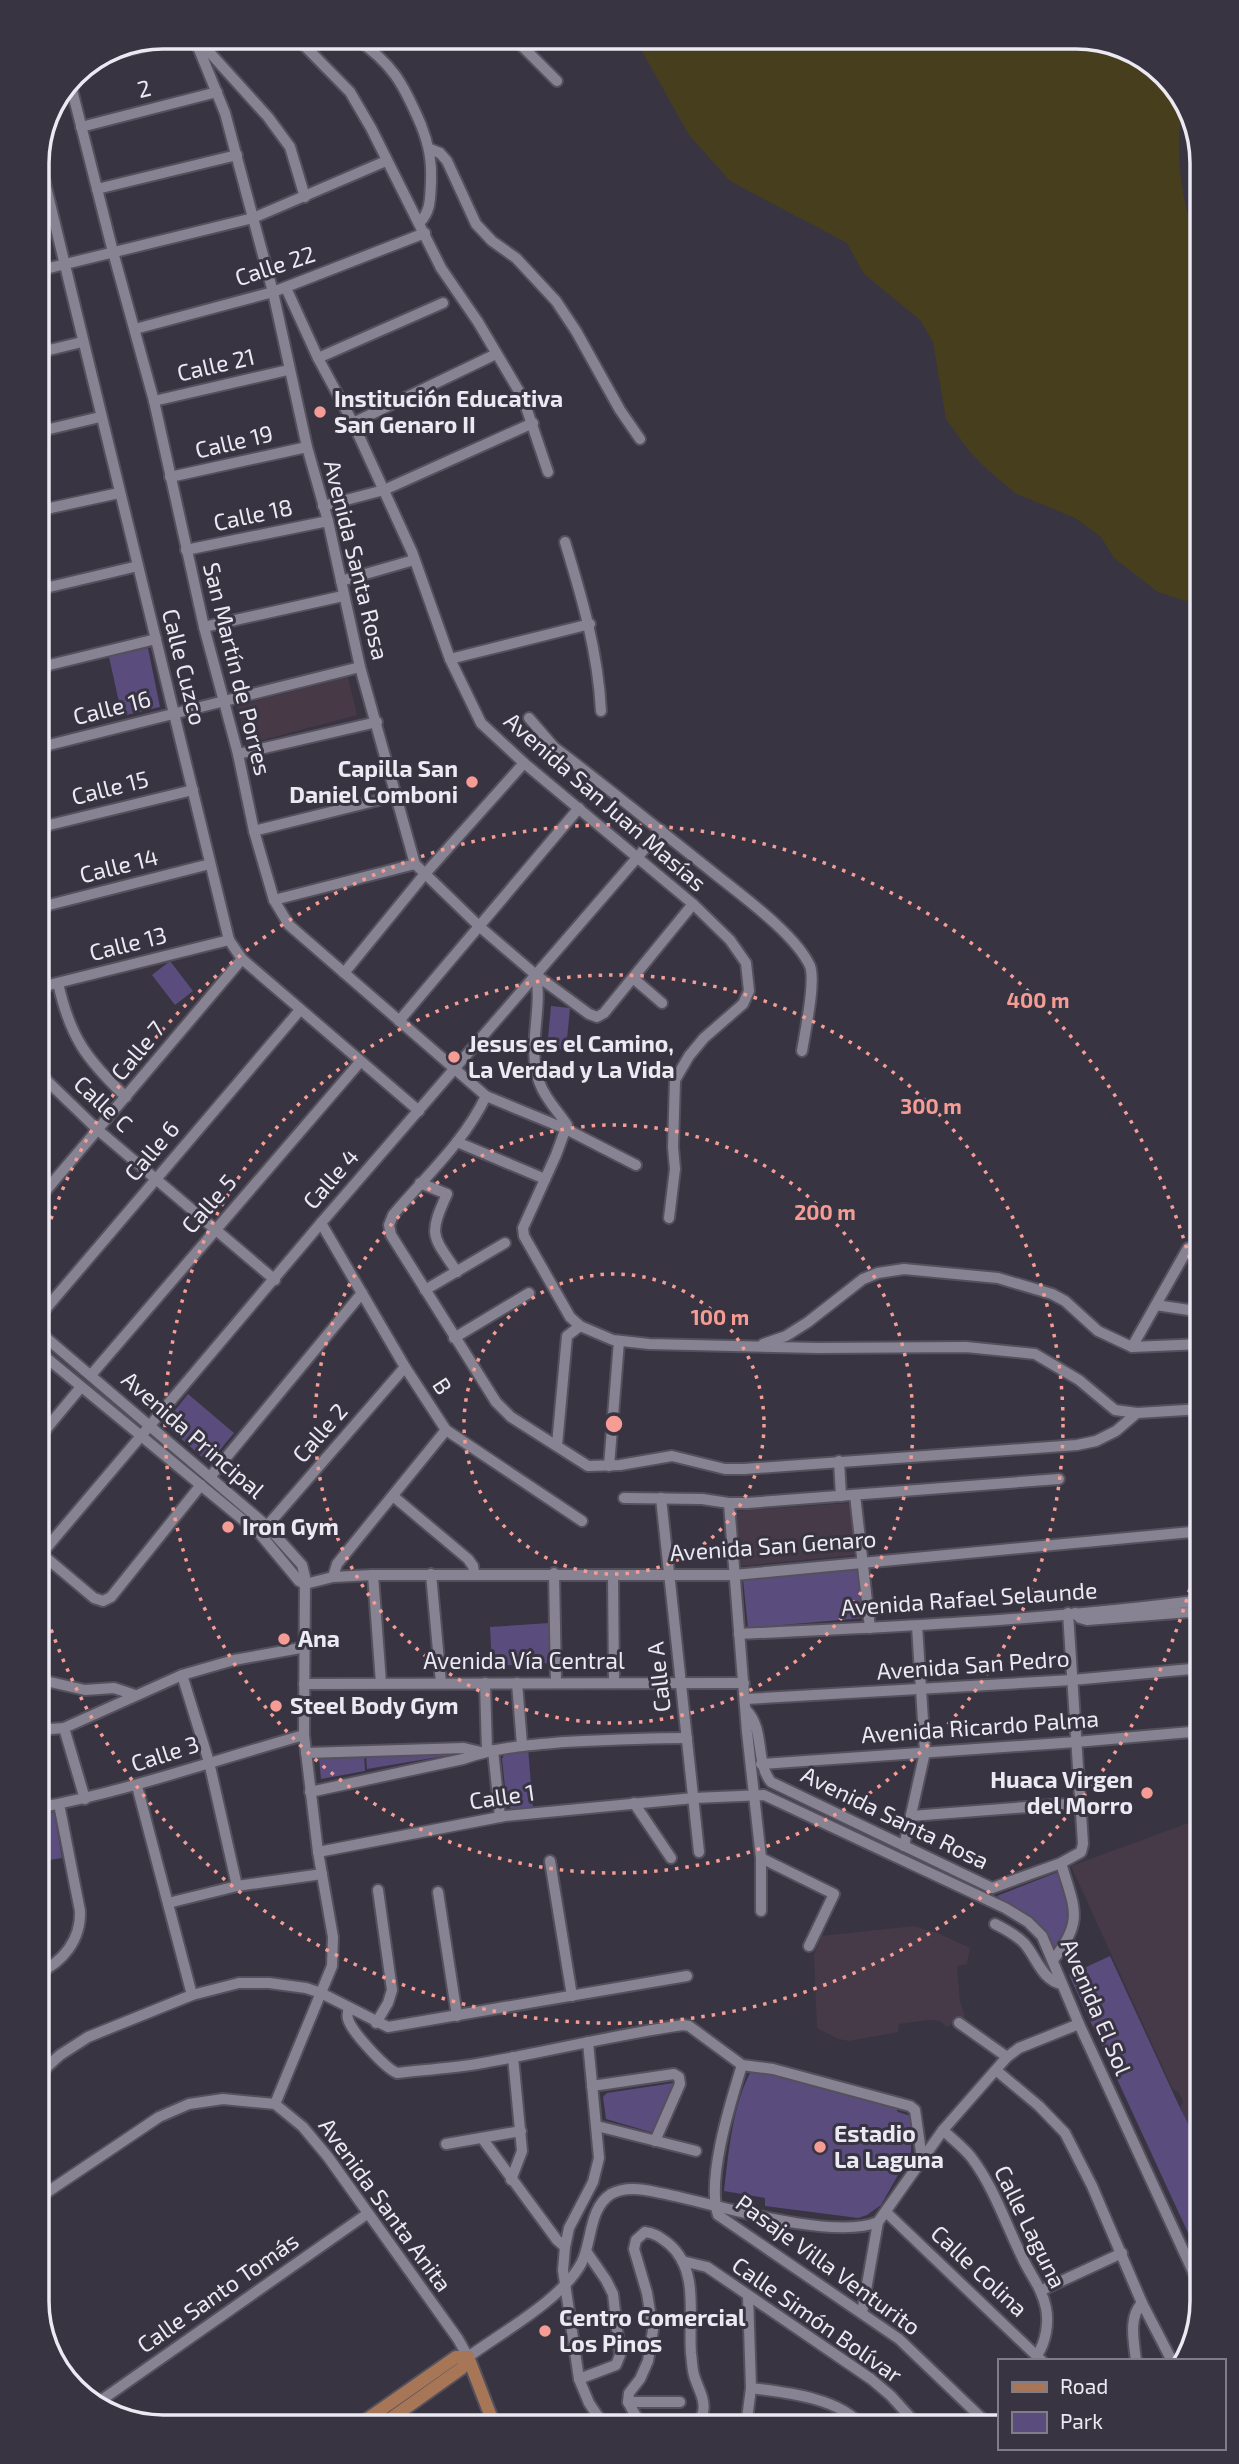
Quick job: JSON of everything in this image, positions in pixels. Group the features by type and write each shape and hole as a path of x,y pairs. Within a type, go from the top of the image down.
{"main road":[{"path":"373,2415 456,2357 468,2357 462,2368 396,2415"},
{"name":"Avenida Santa Anita","path":"468,2357 490,2415"}],"street":[{"name":"Avenida Santa Rosa","path":"200,49 237,155 273,292 288,370 328,521 360,667 415,864 536,975 589,1014 597,1017 604,1013 633,978"},
{"path":"206,49 268,117 290,147 305,197"},
{"path":"308,49 350,92 371,128 441,268 478,322 523,398 548,472"},
{"path":"370,49 382,58 402,82 416,110 430,149 430,205 427,215 420,222"},
{"path":"525,49 557,81"},
{"name":"2","path":"81,127 217,92"},
{"name":"San Martín de Porres","path":"73,94 154,401 204,627 238,754 254,831 274,900 289,925 486,1096 566,1129 636,1165"},
{"path":"430,149 440,153 447,161 476,224 492,241 516,258 556,301 640,439"},
{"path":"97,189 237,155"},
{"path":"49,268 253,218 386,161"},
{"name":"Calle Cuzco","path":"49,217 229,940 242,959 419,1111"},
{"name":"Calle 22","path":"135,328 286,288 425,233"},
{"name":"Avenida San Juan Masías","path":"286,288 317,358 353,423 384,489 414,560 450,659 481,723 524,763 693,904 739,951 746,963 749,991 743,1004 704,1038 689,1056 675,1080 675,1169 669,1218"},
{"path":"317,358 443,303"},
{"path":"49,350 82,342"},
{"path":"353,423 496,354"},
{"name":"Calle 21","path":"154,401 288,370"},
{"path":"49,429 100,417"},
{"path":"323,506 384,489 533,423"},
{"name":"Calle 19","path":"170,477 307,447"},
{"path":"49,508 119,493"},
{"name":"Calle 18","path":"186,550 328,521"},
{"path":"565,542 590,624 601,711"},
{"path":"341,581 414,560"},
{"path":"49,587 138,566"},
{"path":"204,627 343,596"},
{"path":"450,659 590,624"},
{"path":"49,665 156,639"},
{"name":"Calle 16","path":"49,745 360,667"},
{"path":"529,718 555,747 752,903 805,958 811,972 809,1011 802,1051"},
{"path":"238,754 377,722"},
{"path":"344,974 424,875 524,763"},
{"name":"Calle 15","path":"49,825 192,790"},
{"path":"254,831 395,796"},
{"path":"399,1021 579,808"},
{"name":"Calle 4","path":"49,1542 661,830"},
{"name":"Calle 14","path":"49,905 210,864"},
{"path":"274,900 415,864"},
{"path":"662,1003 633,978 693,904"},
{"name":"Calle 13","path":"49,985 229,940"},
{"name":"Calle 7","path":"49,1187 242,959"},
{"path":"536,975 539,989 535,1063 539,1082 548,1100 565,1122 566,1129 525,1220 524,1236 570,1317 580,1326 618,1341 649,1345 966,1347 1035,1354 1079,1380 1115,1410 1137,1413 1190,1410"},
{"path":"58,983 71,1028 87,1057 126,1097"},
{"name":"Calle 6","path":"49,1305 300,1010"},
{"name":"Calle 5","path":"91,1375 360,1062"},
{"name":"Calle C","path":"49,1086 275,1280"},
{"path":"486,1096 476,1116 457,1142 393,1215 389,1225 391,1235 496,1402 511,1418 588,1466 609,1466 672,1456 725,1469 1077,1445 1096,1441 1116,1432 1137,1413"},
{"path":"457,1142 545,1179"},
{"path":"420,1183 447,1194 435,1219 434,1237 457,1272"},
{"name":"B","path":"321,1223 405,1367 446,1430 582,1521"},
{"path":"425,1290 505,1243"},
{"path":"1132,1347 1188,1248"},
{"path":"756,1346 786,1336 863,1279 878,1273 904,1269 998,1278 1052,1294 1065,1301 1098,1331 1132,1347 1190,1345"},
{"path":"49,1563 94,1598 103,1601 111,1597 362,1293"},
{"path":"454,1338 529,1293"},
{"path":"1156,1305 1190,1310"},
{"path":"557,1445 567,1336 580,1326"},
{"name":"Avenida Principal","path":"49,1340 150,1426 260,1534 299,1581 305,1584"},
{"path":"609,1466 618,1341"},
{"name":"Avenida Principal","path":"49,1360 141,1437 267,1526 302,1565 306,1647 304,1735 318,1852 333,1937 331,1966 275,2104"},
{"name":"Calle 2","path":"267,1526 405,1367"},
{"path":"49,1426 81,1388"},
{"path":"333,1577 337,1564 446,1430"},
{"path":"839,1461 841,1496"},
{"path":"624,1498 702,1499 729,1503 1059,1479"},
{"path":"855,1495 870,1628"},
{"path":"393,1496 468,1559 474,1573"},
{"name":"Calle A","path":"661,1498 699,1852"},
{"path":"729,1503 747,1732 761,1858 761,1911"},
{"name":"Avenida San Genaro","path":"305,1584 333,1577 373,1575 734,1575 1190,1532"},
{"path":"554,1573 556,1682"},
{"path":"431,1574 441,1683"},
{"path":"373,1575 381,1683"},
{"path":"613,1576 614,1682"},
{"name":"Avenida Rafael Selaunde","path":"739,1634 917,1626 1190,1601"},
{"path":"1072,1613 1087,1620 1190,1612"},
{"path":"911,1816 1079,1803 1072,1680 1072,1613"},
{"path":"904,1846 925,1752 917,1626"},
{"path":"49,1729 64,1728 182,1675 234,1660 306,1647"},
{"name":"Avenida San Pedro","path":"746,1705 1190,1669"},
{"path":"182,1675 208,1762 237,1886"},
{"name":"Avenida Vía Central","path":"304,1684 681,1681 744,1683"},
{"path":"49,1682 85,1690 114,1688 135,1695"},
{"path":"517,1682 522,1745"},
{"path":"485,1683 487,1751 500,1817"},
{"path":"746,1705 753,1717 761,1763"},
{"path":"64,1728 85,1799"},
{"name":"Avenida Ricardo Palma","path":"761,1763 1190,1732"},
{"name":"Calle 3","path":"49,1806 136,1786 304,1735"},
{"path":"310,1792 522,1745 687,1738"},
{"path":"306,1753 464,1748 487,1751"},
{"name":"Avenida Santa Rosa","path":"761,1763 764,1774 771,1782 992,1888 1061,1863 1081,1852 1083,1844 1079,1803"},
{"path":"136,1786 192,1995"},
{"name":"Avenida El Sol","path":"694,1798 764,1795 1004,1908 1028,1922 1042,1936 1079,2024 1190,2265"},
{"name":"Calle 1","path":"318,1852 500,1817 694,1798"},
{"path":"634,1803 671,1858"},
{"path":"49,1967 59,1962 74,1943 80,1923 59,1804"},
{"path":"761,1858 834,1894 809,1946"},
{"path":"550,1861 572,1996"},
{"path":"1053,1960 1070,1937 1075,1924 1074,1908 1061,1863"},
{"path":"168,1903 237,1886 322,1874"},
{"path":"376,2023 392,1990 378,1890"},
{"path":"438,1892 457,2016"},
{"path":"995,1924 1027,1945 1052,1980 1062,1984"},
{"path":"49,2065 88,2038 192,1995 239,1983 269,1983 321,1993 388,2027 687,1976"},
{"path":"348,2008 347,2017 351,2025 380,2061 397,2073 473,2064 619,2034 683,2025 697,2030 743,2065 773,2069 910,2106 915,2110 922,2159"},
{"path":"959,2023 1007,2057"},
{"path":"468,2357 548,2300 563,2285 581,2264 600,2207 610,2195 628,2189 645,2190 781,2220 838,2227 866,2227 878,2222 887,2213 943,2130 1007,2057 1019,2048 1079,2024"},
{"path":"588,2042 599,2158 597,2170 569,2228 563,2285 579,2379 597,2415"},
{"path":"512,2180 522,2151 513,2057"},
{"name":"Pasaje Villa Venturito","path":"743,2065 729,2108 720,2154 715,2205 718,2215 899,2339 978,2415"},
{"path":"997,2071 1039,2106 1065,2133 1122,2253 1142,2303 1171,2359"},
{"path":"592,2086 674,2074 679,2077 680,2084 655,2141"},
{"path":"49,2191 159,2116 189,2104 223,2099 275,2104"},
{"name":"Avenida Santa Anita","path":"275,2104 303,2127 328,2157 458,2339 468,2357"},
{"path":"597,2126 696,2151"},
{"name":"Calle Laguna","path":"943,2130 970,2155 991,2188 1024,2261 1042,2290 1047,2312 1045,2337 1039,2358"},
{"path":"446,2144 521,2131"},
{"path":"482,2138 565,2247"},
{"name":"Calle Colina","path":"887,2213 1039,2358"},
{"name":"Calle Santo Tomás","path":"104,2398 367,2214"},
{"path":"862,2313 878,2222"},
{"path":"635,2415 628,2402 629,2393 640,2379 648,2361 653,2330 647,2293 635,2260 634,2249 636,2239 645,2232 653,2233 674,2248 682,2261 691,2296 691,2350 694,2375 701,2392 702,2415"},
{"path":"579,2379 615,2365 620,2356 612,2294 606,2280 586,2251"},
{"path":"1042,2290 1122,2253"},
{"name":"Calle Simón Bolívar","path":"682,2261 707,2267 871,2379 908,2415"},
{"path":"748,2296 751,2389 748,2415"},
{"path":"1136,2359 1133,2319 1142,2303"},
{"path":"751,2389 803,2396 850,2415"},
{"path":"628,2402 680,2402"}],"shaded area":[{"path":"348,677 357,715 247,744 237,706"},
{"path":"850,1503 856,1555 742,1566 736,1511"},
{"path":"1190,1822 1190,2127 1180,2108 1183,2101 1178,2091 1173,2090 1071,1866"},
{"path":"914,1926 938,1933 970,1948 967,1964 957,1966 960,2001 965,2016 947,2027 940,2021 929,2020 899,2024 898,2032 849,2041 838,2039 817,2028 814,1955 821,1936"}],"green space":[{"path":"148,648 160,707 122,716 109,657"},
{"path":"170,961 193,991 175,1005 152,975"},
{"path":"551,1006 570,1008 566,1050 547,1048"},
{"path":"188,1394 234,1433 209,1463 164,1424"},
{"path":"859,1569 863,1618 748,1628 743,1579"},
{"path":"549,1623 552,1663 492,1666 490,1627"},
{"path":"528,1748 533,1808 513,1811 507,1805 502,1759 504,1755"},
{"path":"462,1753 367,1769 366,1755"},
{"path":"364,1754 365,1771 321,1779 319,1758"},
{"path":"54,1812 62,1858 49,1860 49,1813"},
{"path":"1058,1872 1067,1903 1068,1920 1055,1949 1038,1925 997,1896"},
{"path":"1110,1956 1190,2127 1190,2237 1069,1975"},
{"name":"Estadio La Laguna","path":"752,2069 893,2103 898,2112 911,2116 911,2152 881,2205 858,2218 765,2206 765,2198 724,2191 736,2113"},
{"path":"676,2084 654,2133 606,2119 603,2097 607,2093"}],"sand":[{"path":"641,49 1083,49 1113,55 1139,68 1157,82 1175,106 1181,120 1179,160 1190,224 1190,599 1185,601 1158,592 1114,558 1101,537 1075,518 1015,493 989,471 970,452 946,419 933,342 920,320 864,274 847,243 730,181 689,135"}],"place":[{"name":"Institución Educativa San Genaro II","path":"320,412"},
{"name":"Capilla San Daniel Comboni","path":"472,782"},
{"name":"Jesus es el Camino, La Verdad y La Vida","path":"454,1057"},
{"name":"Iron Gym","path":"228,1527"},
{"name":"Ana","path":"284,1639"},
{"name":"Steel Body Gym","path":"276,1706"},
{"name":"Huaca Virgen del Morro","path":"1147,1793"},
{"name":"Estadio La Laguna","path":"820,2147"},
{"name":"Centro Comercial Los Pinos","path":"545,2331"}]}
